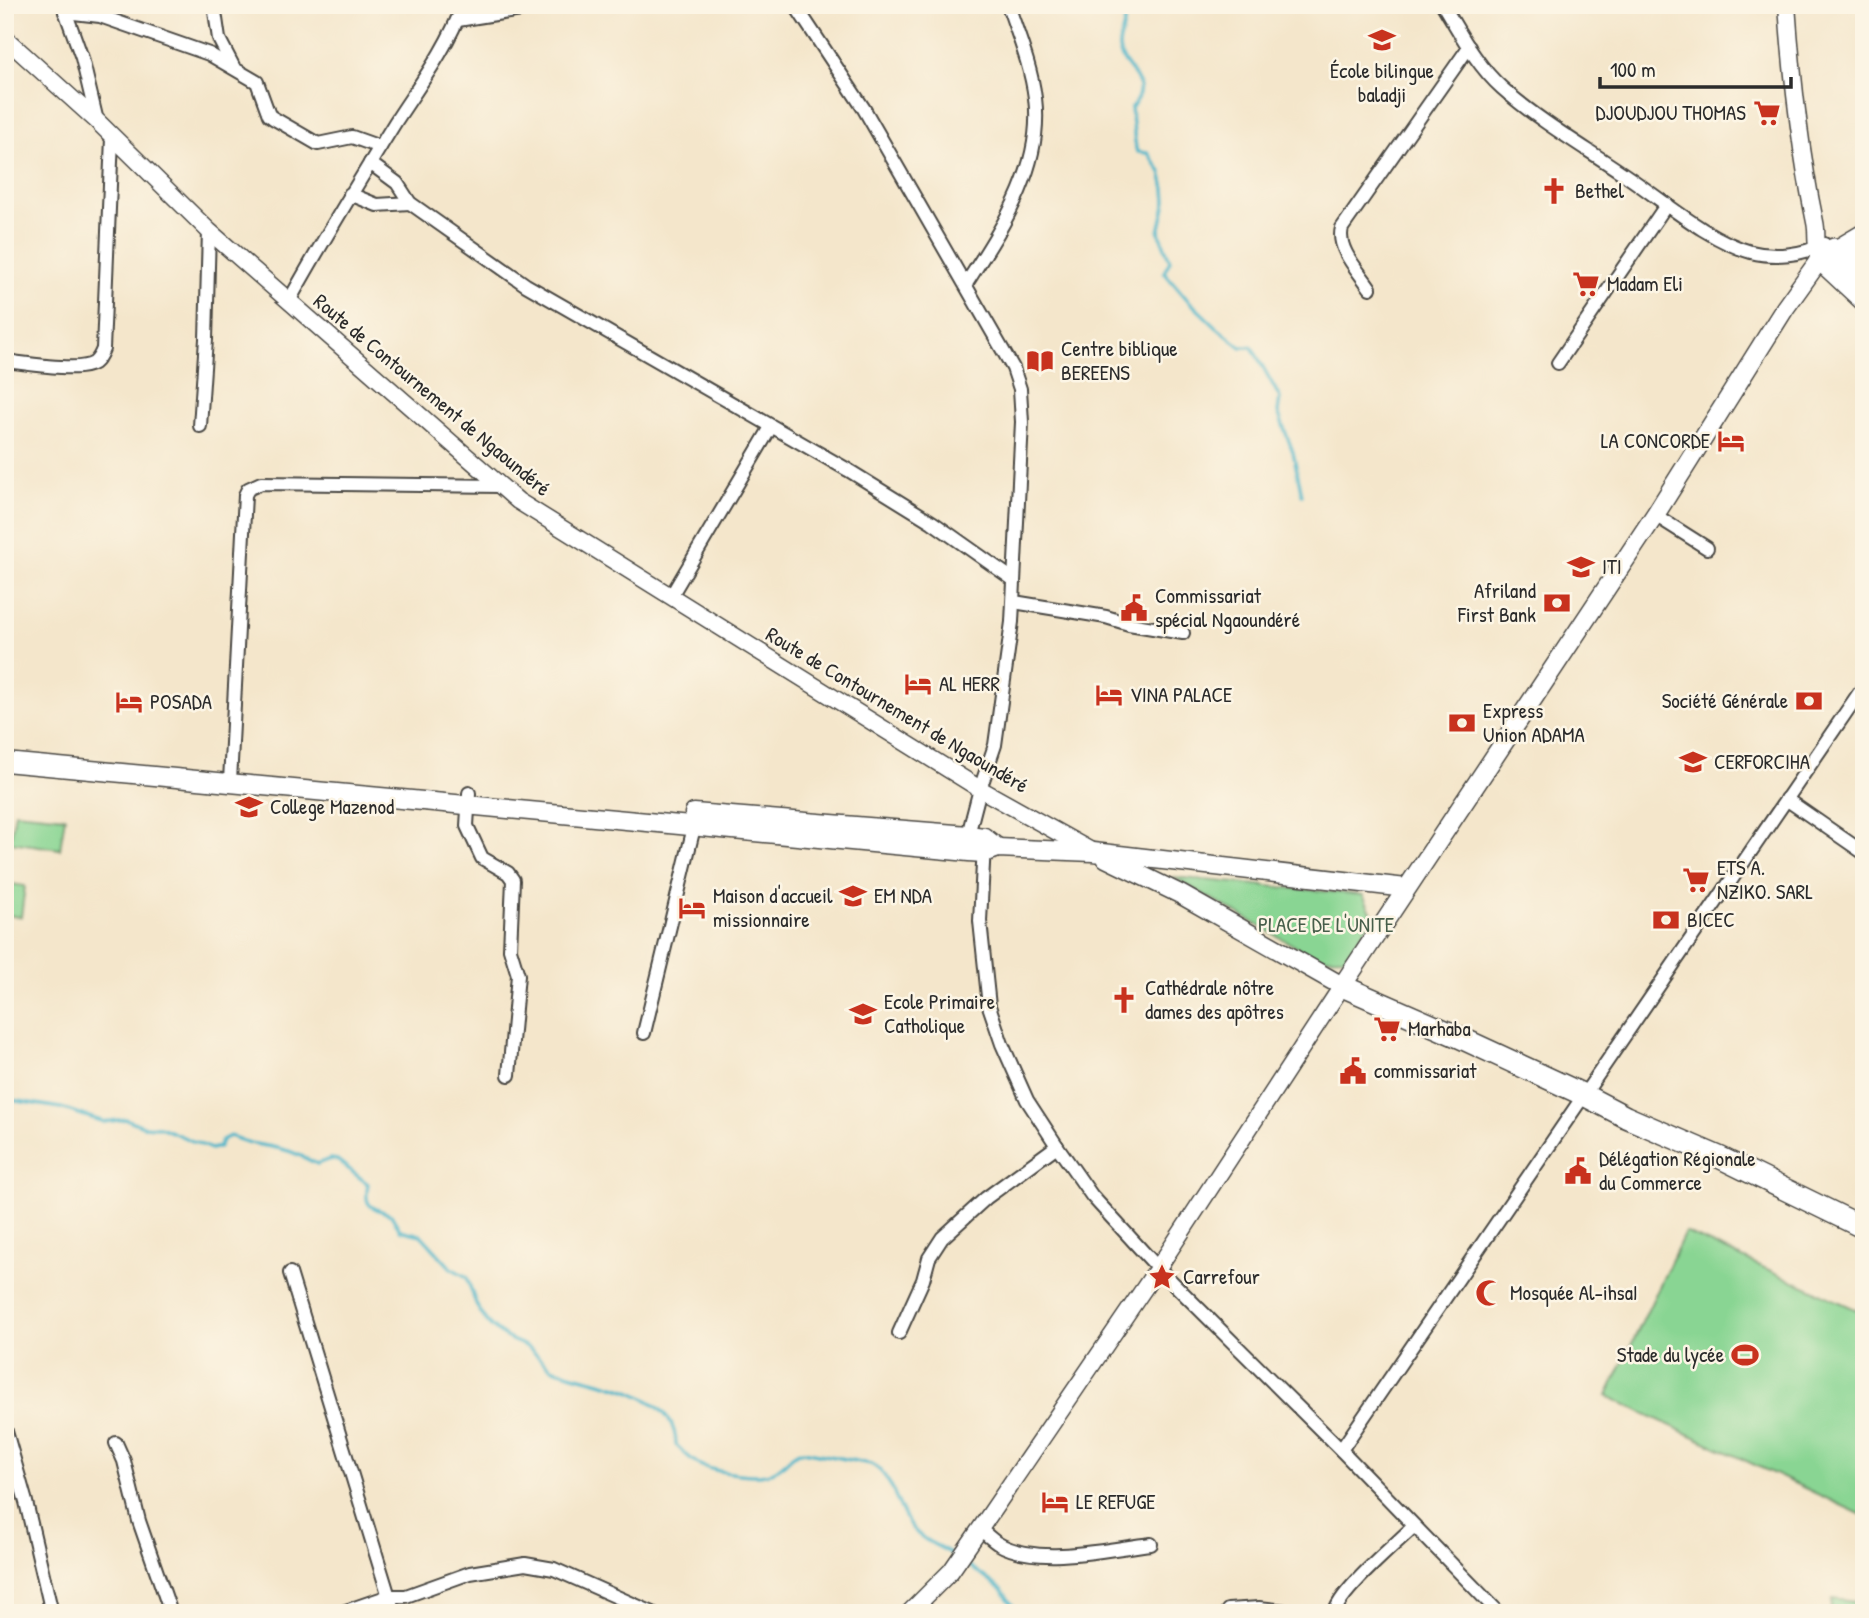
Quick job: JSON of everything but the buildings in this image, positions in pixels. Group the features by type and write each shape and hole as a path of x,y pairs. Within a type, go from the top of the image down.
{"main road":[{"path":"1342,986 1655,515 1785,308 1799,289 1864,233"},
{"path":"1838,257 1864,300"},
{"path":"5,750 230,776 468,799 1093,852 1406,888"},
{"path":"5,762 230,776"},
{"path":"1093,852 1180,894 1342,986 1721,1158 1864,1228"}],"street":[{"path":"214,5 219,39 233,67"},
{"path":"289,301 350,194 431,68 458,20 463,5"},
{"path":"458,20 553,5"},
{"path":"796,5 864,109 1013,368 1020,389 1022,422 1014,601 995,745 980,789 983,843 980,920 989,1006 1002,1044 1027,1100 1092,1196 1158,1268 1341,1450 1499,1613"},
{"path":"966,284 1002,229 1018,197 1034,142 1035,98 1008,5"},
{"path":"1443,5 1484,69 1501,87 1708,232 1754,253 1802,253 1838,257"},
{"path":"1787,5 1804,170 1816,228 1838,257"},
{"path":"64,9 100,16 209,54 257,82 269,114 318,144 352,137 380,147"},
{"path":"64,9 82,58 97,121"},
{"name":"Route de Contournement de Ngaoundéré","path":"5,38 97,121 209,231 518,501 980,789 1093,852"},
{"path":"1370,288 1342,246 1339,237 1342,228 1469,47"},
{"path":"5,361 80,367 92,365 99,358 103,349 112,138"},
{"path":"370,163 397,183 410,203 526,285 848,470 932,522 1014,580"},
{"path":"350,194 377,205 410,203"},
{"path":"1558,363 1667,204"},
{"path":"200,425 209,231"},
{"path":"671,596 771,427"},
{"path":"230,776 245,495 248,489 261,483 501,486"},
{"path":"1655,515 1707,548"},
{"path":"1014,601 1183,633"},
{"path":"1341,1450 1864,686"},
{"path":"468,799 467,826 482,858 508,873 513,880 510,943 518,975 509,1075"},
{"path":"1786,799 1864,853"},
{"path":"644,1033 696,820"},
{"path":"920,1610 951,1572 1158,1268 1342,986"},
{"path":"899,1333 923,1280 929,1258 942,1238 986,1198 1057,1146"},
{"path":"290,1273 394,1613"},
{"path":"5,1428 26,1502 52,1613"},
{"path":"116,1443 124,1461 139,1521 171,1613"},
{"path":"1335,1613 1335,1607 1356,1582 1414,1526"},
{"path":"980,1529 996,1543 1014,1551 1044,1557 1151,1544"},
{"path":"340,1613 389,1596 406,1596 470,1573 525,1563 555,1569 653,1613"},
{"path":"1228,1610 1259,1608 1303,1613"}],"green space":[{"path":"15,812 65,817 60,849 10,842"},
{"name":"PLACE DE L'UNITE","path":"1173,877 1363,895 1373,916 1348,957 1316,958"},
{"path":"5,883 25,886 21,917 5,915"},
{"name":"Stade du lycée","path":"1685,1232 1864,1313 1864,1516 1607,1396"},
{"path":"1832,1599 1864,1603 1864,1613 1830,1613"}],"waterway":[{"path":"1122,5 1125,20 1119,49 1140,90 1131,108 1136,149 1138,152 1148,153 1161,172 1165,189 1166,201 1159,232 1170,261 1164,272 1216,327 1241,347 1252,347 1280,398 1278,412 1293,452 1302,495"},
{"path":"5,1099 61,1108 104,1122 126,1119 143,1126 160,1127 211,1149 219,1147 222,1140 230,1136 244,1142 289,1151 317,1164 331,1159 337,1160 368,1184 367,1199 371,1206 391,1215 400,1230 421,1235 451,1268 467,1277 480,1312 497,1331 530,1349 554,1369 610,1385 648,1400 663,1412 672,1426 676,1445 688,1457 709,1468 748,1475 777,1470 794,1454 803,1451 871,1464 885,1477 913,1529 923,1538 955,1556"},
{"path":"964,1562 1002,1590 1018,1613"}],"place":[{"name":"École bilingue baladji","path":"1382,40"},
{"name":"DJOUDJOU THOMAS","path":"1767,113"},
{"name":"Bethel","path":"1554,191"},
{"name":"Madam Eli","path":"1586,284"},
{"name":"Centre biblique BEREENS","path":"1040,361"},
{"name":"LA CONCORDE","path":"1731,441"},
{"name":"ITI","path":"1581,567"},
{"name":"Afriland First Bank","path":"1557,603"},
{"name":"Commissariat spécial Ngaoundéré","path":"1134,608"},
{"name":"AL HERR","path":"918,684"},
{"name":"VINA PALACE","path":"1109,695"},
{"name":"Société Générale","path":"1809,701"},
{"name":"POSADA","path":"129,702"},
{"name":"Express Union ADAMA","path":"1462,723"},
{"name":"CERFORCIHA","path":"1693,762"},
{"name":"College Mazenod","path":"249,807"},
{"name":"ETS A. NZIKO. SARL","path":"1696,880"},
{"name":"EM NDA","path":"853,896"},
{"name":"Maison d'accueil missionnaire","path":"692,908"},
{"name":"BICEC","path":"1666,920"},
{"name":"Cathédrale nôtre dames des apôtres","path":"1124,1000"},
{"name":"Ecole Primaire Catholique","path":"863,1014"},
{"name":"Marhaba","path":"1387,1029"},
{"name":"commissariat","path":"1353,1071"},
{"name":"Délégation Régionale du Commerce","path":"1578,1171"},
{"name":"Carrefour","path":"1162,1277"},
{"name":"Mosquée Al-ihsaI","path":"1489,1293"},
{"name":"Stade du lycée","path":"1745,1355"},
{"name":"LE REFUGE","path":"1055,1502"}]}
